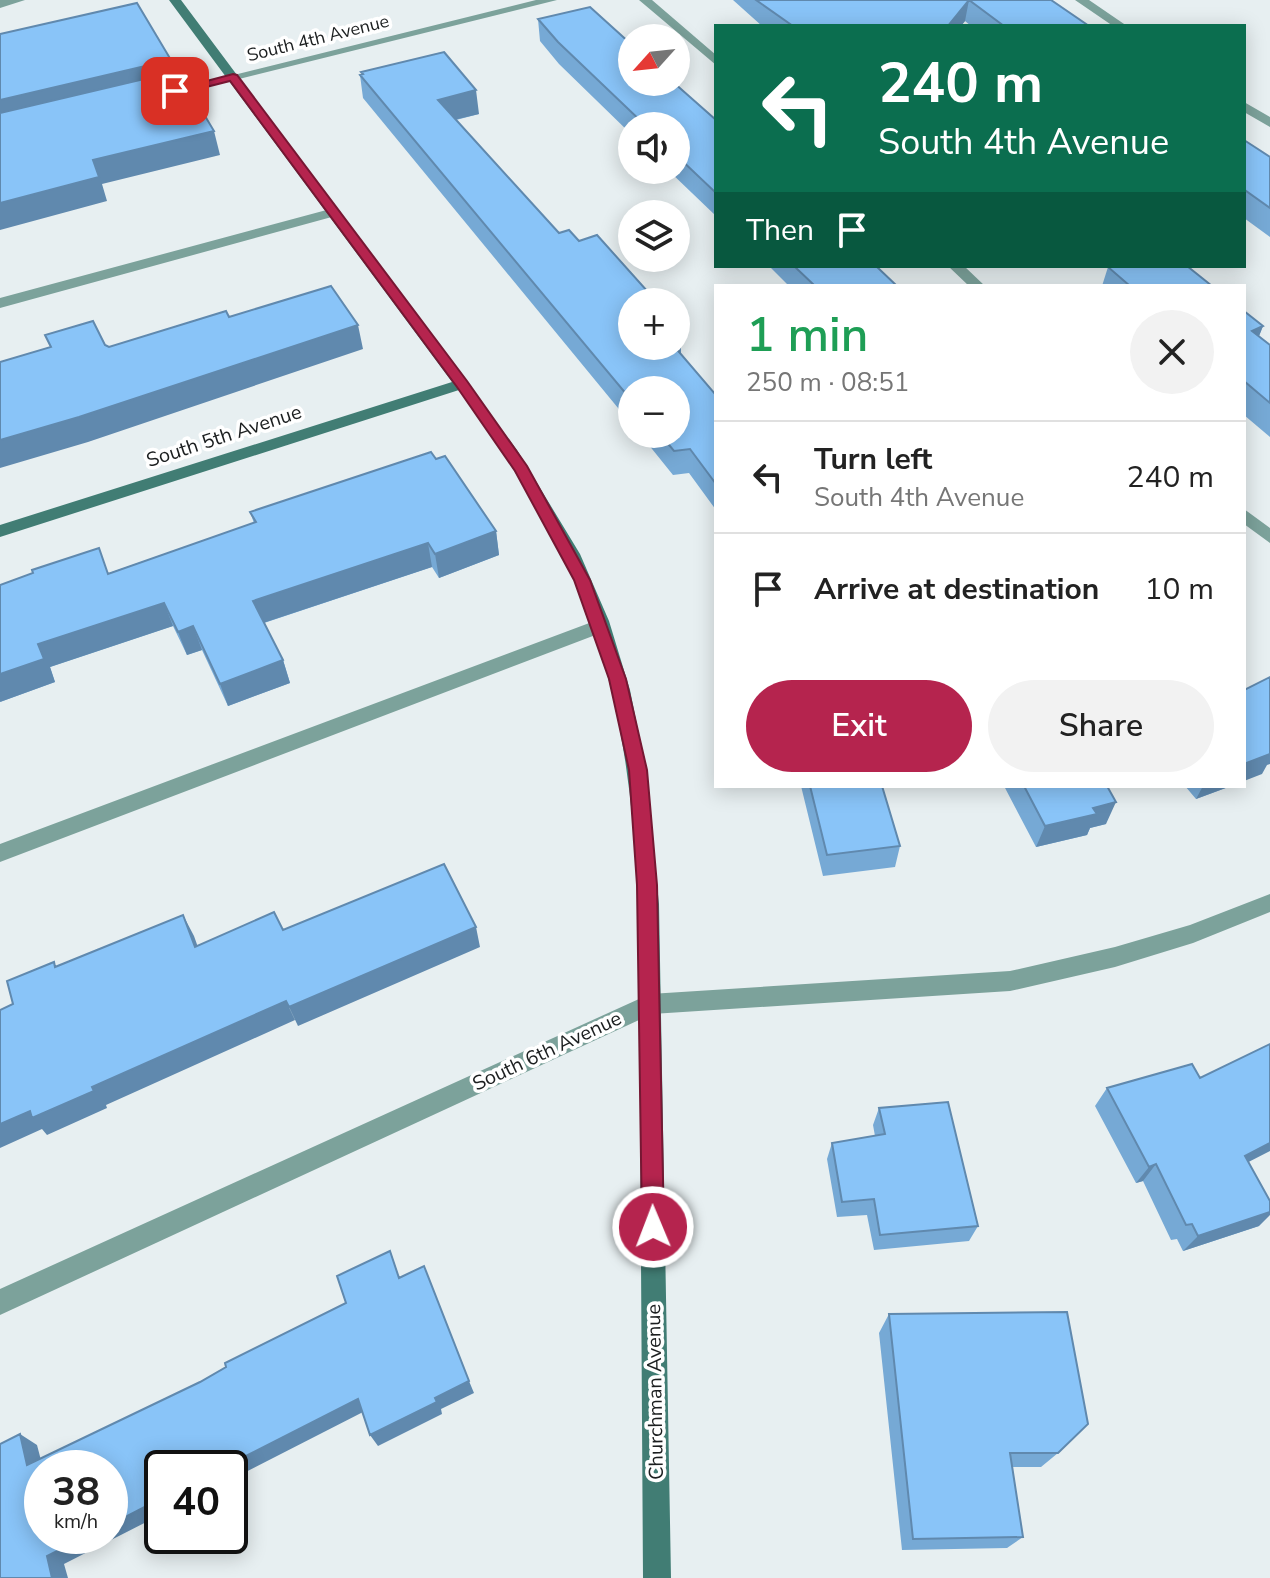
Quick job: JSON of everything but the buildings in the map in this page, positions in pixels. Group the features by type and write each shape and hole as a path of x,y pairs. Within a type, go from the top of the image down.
{"street":[{"path":"0,4 19,0"},
{"name":"Churchman Avenue","path":"175,0 462,384 546,508 571,555 618,679 638,770 645,846 650,1004 657,1578"},
{"name":"South 4th Avenue","path":"155,96 551,0"},
{"path":"645,0 714,59"},
{"path":"1081,0 1118,24"},
{"path":"1246,107 1270,123"},
{"path":"0,303 334,212"},
{"path":"957,268 976,284"},
{"name":"South 5th Avenue","path":"0,531 462,384"},
{"path":"1246,517 1270,537"},
{"path":"0,853 600,626"},
{"name":"South 6th Avenue","path":"0,1302 650,1004 1010,981 1128,954 1193,934 1270,903"}],"route":[{"path":"175,91 233,77 462,384 522,470 546,508 582,580 618,679 638,770 647,885 653,1227"}]}
